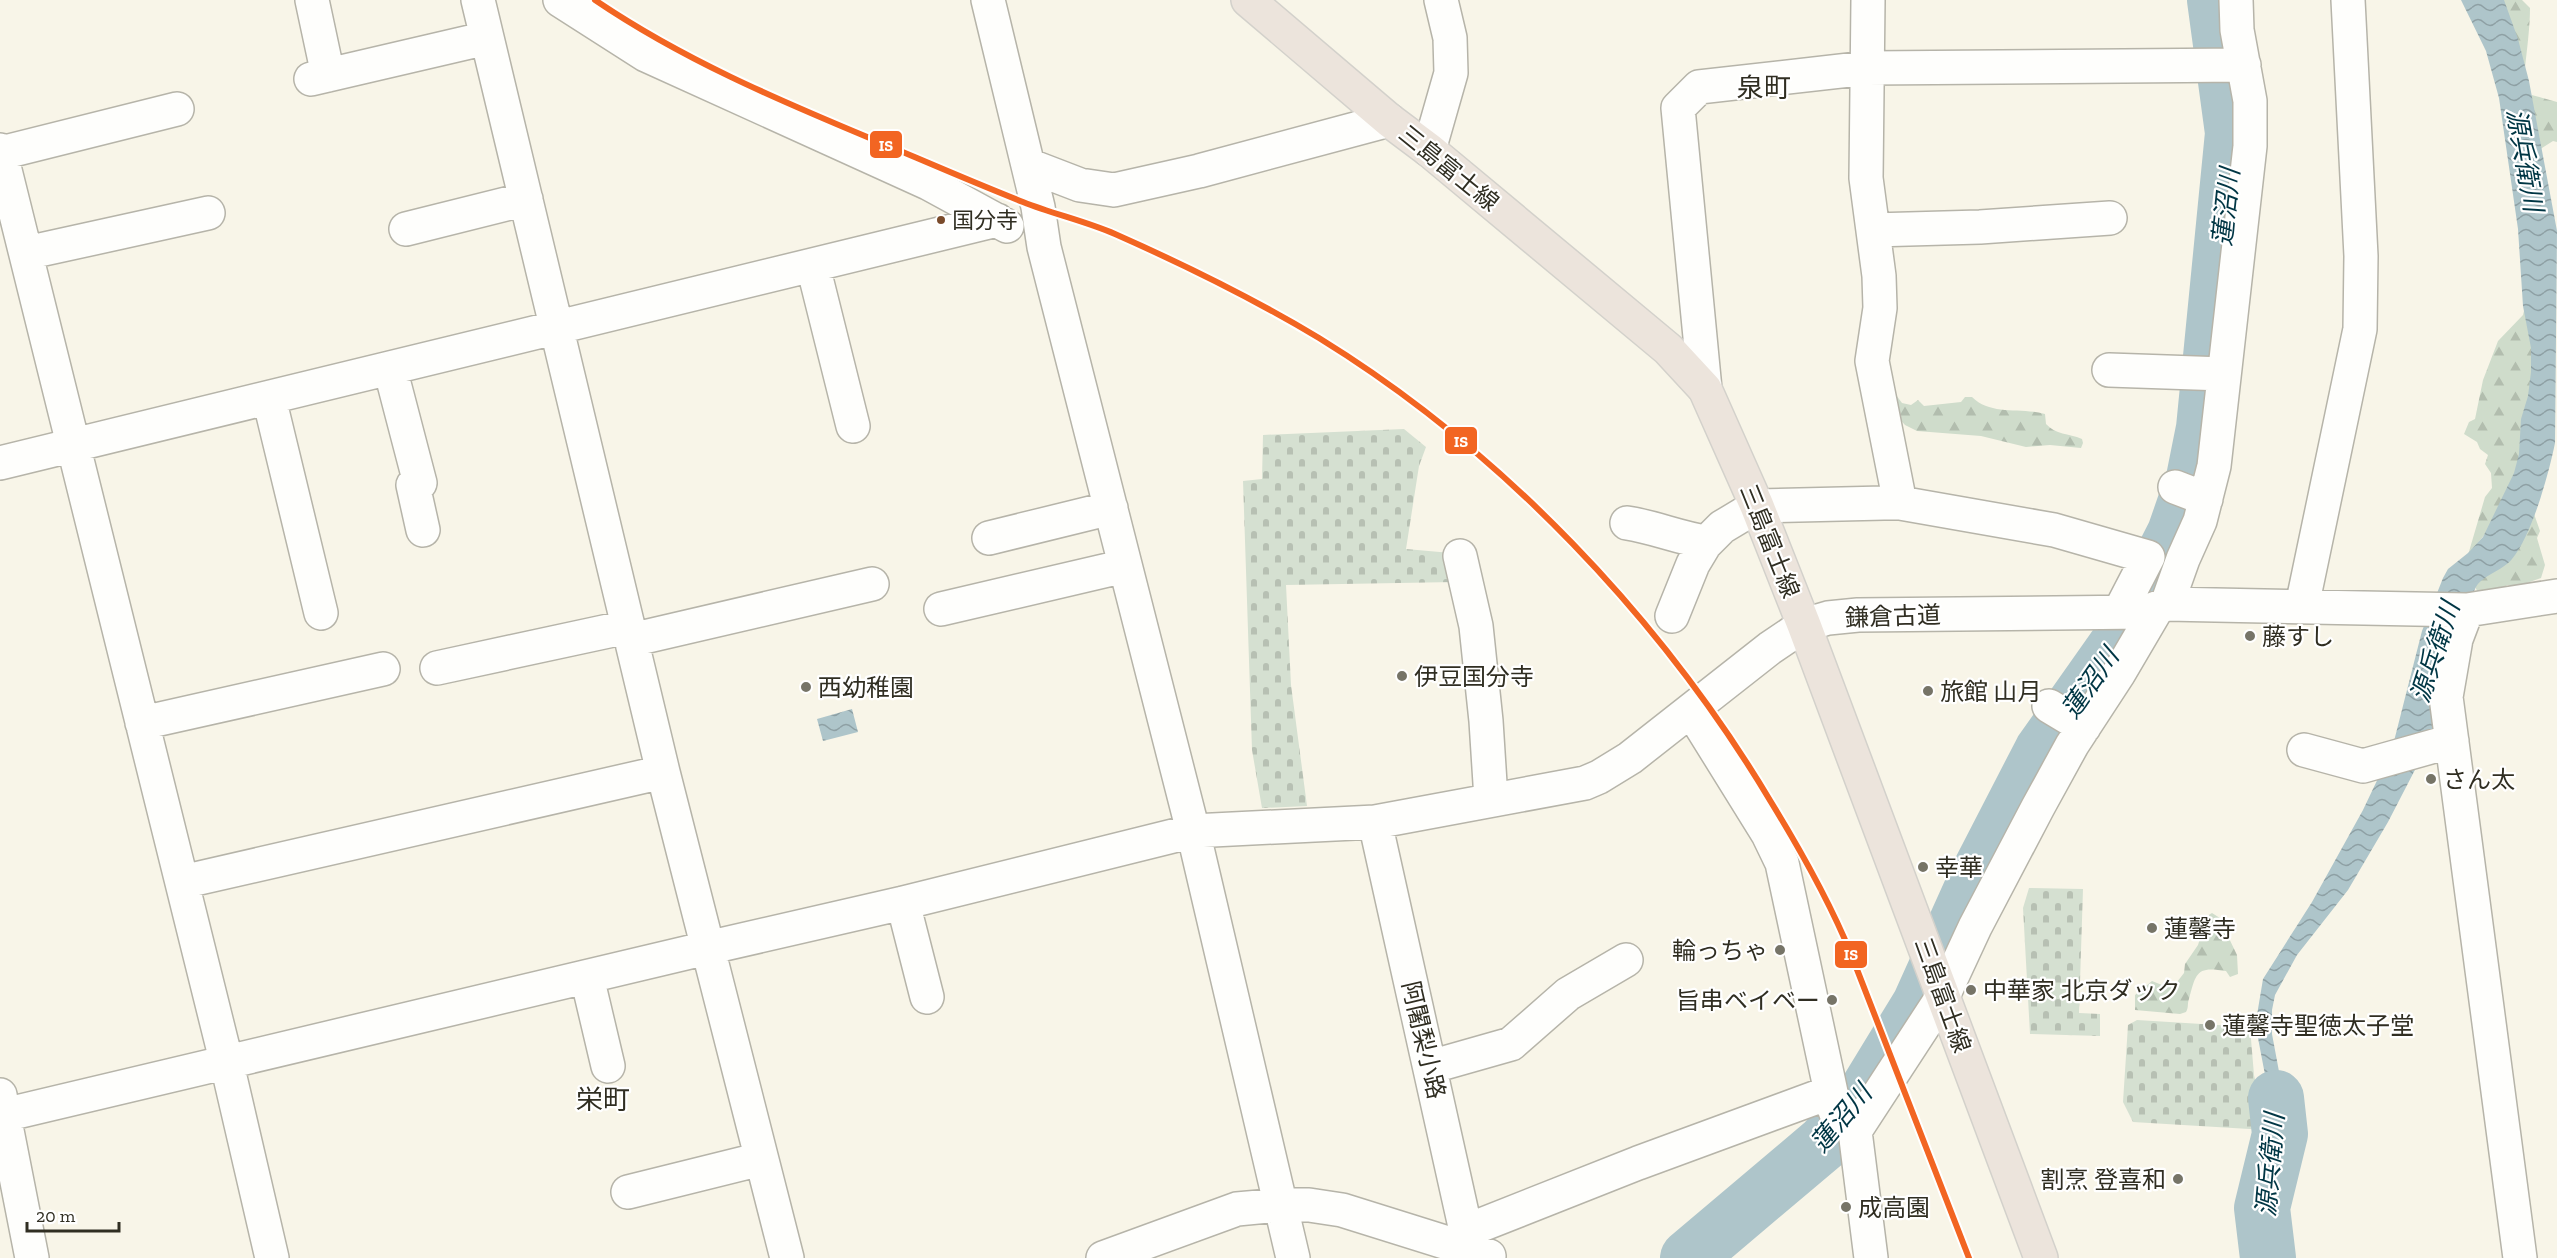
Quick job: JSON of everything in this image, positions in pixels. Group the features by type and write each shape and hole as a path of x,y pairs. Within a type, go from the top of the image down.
{"main road":[{"name":"三島富士線","path":"1259,4 1389,120 1429,150 1668,349 1705,389 1757,506 1804,625 2041,1258"}],"street":[{"path":"312,0 320,77 487,38"},
{"path":"478,0 706,948 787,1258"},
{"path":"560,0 646,55 928,183 1044,247"},
{"path":"988,0 1028,165 1044,247 1193,831 1293,1258"},
{"path":"1429,150 1451,73 1450,38 1441,0"},
{"path":"1868,0 1866,178 1880,297 1873,370 1882,405 1900,503"},
{"path":"2143,610 2183,560 2200,521 2190,493 2214,466 2213,374 2250,146 2250,101 2230,65 2236,30 2236,0"},
{"path":"2302,606 2360,329 2361,256 2348,0"},
{"path":"1705,389 1678,108 1699,87 1867,68 2230,65"},
{"path":"177,109 0,152 182,882 272,1258"},
{"path":"1028,165 1080,185 1114,190 1199,171 1389,120"},
{"path":"406,230 526,199"},
{"path":"26,254 208,213"},
{"path":"1873,230 1980,227 2110,218"},
{"path":"0,463 997,220"},
{"path":"813,266 853,426"},
{"path":"390,368 420,483 413,485 423,530"},
{"path":"2109,370 2213,374"},
{"path":"269,398 321,613"},
{"path":"1102,1258 1237,1209 1280,1205 1309,1205 1342,1210 1476,1249 1638,1162 1842,1115 1937,979 2032,817 2065,716 2144,634 2143,610 2148,557 2054,530 1900,503 1757,506 1722,527 1706,543 1693,564 1672,616"},
{"path":"989,538 1111,508"},
{"path":"1627,523 1647,526 1683,539 1706,543"},
{"path":"1460,556 1476,626 1486,721 1491,800"},
{"path":"941,609 1125,566"},
{"path":"437,668 629,634 872,584"},
{"name":"鎌倉古道","path":"1,1109 226,1064 903,903 1193,831 1375,822 1561,789 1599,777 1630,758 1770,648 1804,625 1828,618 1858,615 2302,606 2467,610 2557,596"},
{"path":"2467,610 2456,639 2446,697 2444,743 2520,1258"},
{"path":"142,723 383,669"},
{"path":"1691,710 1768,834 1782,863 1842,1115 1871,1258"},
{"path":"2304,750 2362,766 2444,743"},
{"path":"182,882 663,772"},
{"name":"阿闍梨小路","path":"1375,822 1430,1067 1476,1249"},
{"path":"903,903 927,998"},
{"path":"1430,1067 1511,1044 1568,994 1626,960"},
{"path":"587,977 608,1066"},
{"path":"1,1109 32,1258"},
{"path":"628,1192 761,1160"}],"green space":[{"path":"2488,0 2522,0 2530,8 2525,68"},
{"path":"2528,94 2557,102 2557,142 2553,141 2539,150"},
{"path":"2519,234 2541,316 2522,449 2507,507 2468,555 2485,497 2492,488 2491,473 2485,464 2488,455 2480,449 2477,442 2464,434 2469,422 2475,419 2483,380 2498,341 2523,315 2527,298"},
{"path":"1896,395 1902,403 1911,405 1918,400 1924,406 1961,402 1965,397 1972,397 1988,407 2045,414 2046,424 2050,428 2082,439 2083,443 2081,448 2050,445 2026,447 1981,436 1917,431 1905,425 1898,417 1894,399"},
{"path":"1404,429 1426,447 1419,466 1406,549 1451,553 1455,582 1286,585 1291,685 1307,806 1262,808 1252,750 1243,481 1262,479 1263,435"},
{"path":"2533,511 2540,531 2537,538 2545,565 2541,578 2521,585 2507,585 2497,596 2488,597 2477,591 2475,586"},
{"path":"2029,888 2083,889 2079,1013 2100,1014 2100,1036 2030,1034 2023,908"},
{"path":"2212,913 2223,920 2225,930 2237,955 2238,974 2230,977 2226,971 2209,969 2199,973 2186,1012 2180,1014 2135,1010 2135,995 2152,981 2162,985 2177,982 2184,973 2185,964 2198,945 2207,916"},
{"path":"2137,1020 2250,1027 2254,1075 2266,1130 2133,1122 2123,1102 2128,1025"}],"water":[{"path":"2461,0 2504,0 2518,39 2529,81 2557,231 2555,443 2539,503 2519,548 2508,563 2479,583 2469,602 2457,636 2433,724 2433,735 2388,822 2348,890 2297,955 2275,995 2272,1010 2272,1034 2289,1125 2272,1173 2266,1171 2275,1139 2274,1122 2258,1038 2257,1015 2263,979 2312,902 2363,810 2392,749 2422,631 2443,578 2448,569 2483,537 2514,473 2519,454 2521,419 2528,396 2531,372 2531,348 2523,306 2518,229 2499,98 2486,51"},
{"path":"852,709 858,732 823,741 817,719"}],"waterway":[{"name":"蓮沼川","path":"1688,1258 1824,1143 1859,1104 1920,1004 1979,873 2042,751 2121,639 2175,533 2194,478 2204,428 2233,133 2215,0"},
{"name":"源兵衛川","path":"2268,1258 2262,1208 2280,1134 2276,1098"}],"transit line":[{"name":"IS","path":"595,0 661,41 765,93 1004,194 1115,234 1244,296 1319,338 1386,383 1451,432 1513,486 1572,543 1628,604 1680,668 1728,734 1793,839 1824,895 1851,954 1969,1258"}],"place":[{"name":"国分寺","path":"941,220"},
{"name":"藤すし","path":"2250,636"},
{"name":"伊豆国分寺","path":"1402,676"},
{"name":"西幼稚園","path":"806,687"},
{"name":"旅館 山月","path":"1928,691"},
{"name":"さん太","path":"2431,779"},
{"name":"幸華","path":"1923,867"},
{"name":"蓮馨寺","path":"2152,928"},
{"name":"輪っちゃ","path":"1780,950"},
{"name":"中華家 北京ダック","path":"1971,990"},
{"name":"旨串ベイベー","path":"1832,1000"},
{"name":"蓮馨寺聖徳太子堂","path":"2210,1025"},
{"name":"割烹 登喜和","path":"2178,1179"},
{"name":"成高園","path":"1846,1207"}],"district":[{"name":"泉町","path":"1764,88"},
{"name":"栄町","path":"603,1100"}]}
